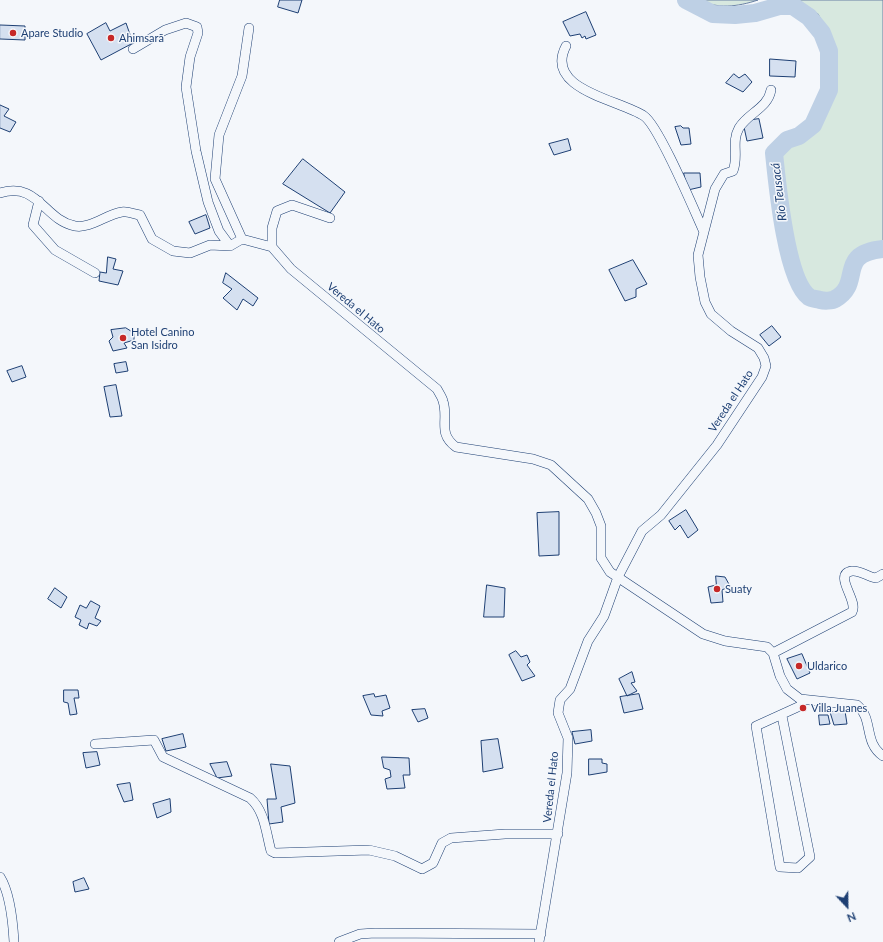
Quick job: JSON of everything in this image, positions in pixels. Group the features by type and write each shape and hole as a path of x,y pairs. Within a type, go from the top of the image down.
{"street":[{"path":"132,49 165,30 186,23 198,27 198,33 190,57 186,87 196,151 208,202 219,231 230,246"},
{"path":"242,239 215,179 219,135 242,76 249,28"},
{"path":"566,46 563,53 562,64 567,75 577,86 635,110 652,123 704,232"},
{"name":"Vereda el Hato","path":"540,938 567,773 568,738 558,713 560,700 570,689 588,641 604,616 618,577 642,531 661,515 717,445 762,377 766,366 764,358 758,348 731,331 708,309 700,277 698,255 715,189 724,174 733,171 737,162 734,144 739,127 749,116 765,104 771,90"},
{"path":"0,193 9,191 23,192 34,197 62,222 76,227 92,223 109,215 123,211 140,215 152,239 173,251 184,254 210,245 230,246 242,239 272,247 272,228 277,211 292,205 330,218"},
{"path":"39,201 33,225 55,250 95,273"},
{"name":"Vereda el Hato","path":"272,247 291,269 437,389 443,401 445,435 449,442 456,447 533,459 550,465 588,499 596,513 601,526 601,558 610,572 704,634 714,639 767,647 773,653"},
{"path":"805,704 787,689 780,676 773,653 852,612 854,604 844,582 844,575 847,572 855,571 876,578 883,574"},
{"path":"782,716 810,858 798,868 780,867 756,726 782,716 805,704 851,703 857,705 863,710 866,717 871,742 876,750 883,756"},
{"path":"95,744 154,740 163,757 250,798 257,804 271,851 275,853 369,850 395,856 422,868 432,863 442,844 451,838 505,834 558,834"},
{"path":"0,877 13,924 14,942"},
{"path":"339,942 360,934 375,933 540,938"}],"shaded area":[{"path":"697,0 758,0 743,4 720,6"},
{"path":"777,0 883,0 883,252 848,268 841,288 835,298 824,304 816,306 795,274 786,254 779,217 777,184 778,157 789,140 805,126 829,78 826,29 818,14"}],"building":[{"path":"280,0 302,0 298,13 278,7"},
{"path":"586,12 596,35 586,39 585,36 582,38 580,34 570,36 563,22"},
{"name":"Ahimsarã","path":"106,23 110,31 126,23 133,43 101,60 87,34"},
{"name":"Apare Studio","path":"0,25 25,26 25,40 0,39"},
{"path":"770,59 796,61 795,77 770,76"},
{"path":"734,74 739,78 745,74 752,82 743,92 726,83"},
{"path":"0,105 9,109 4,116 16,122 10,132 0,128"},
{"path":"759,119 763,138 747,141 744,127 751,120"},
{"path":"681,126 683,128 689,128 691,144 681,145 675,127"},
{"path":"568,139 571,150 554,155 549,144"},
{"path":"303,159 345,192 330,213 283,184"},
{"path":"684,173 700,173 701,187 688,190"},
{"path":"206,215 210,228 195,234 189,222"},
{"path":"108,257 116,259 113,269 123,271 118,285 99,281 100,272 106,273"},
{"path":"633,260 647,284 636,289 636,297 625,301 609,270"},
{"path":"226,273 258,298 253,306 243,299 237,310 223,298 232,289 223,283"},
{"path":"772,326 781,337 769,346 760,335"},
{"name":"Hotel Canino San Isidro","path":"126,328 134,333 134,340 124,343 127,348 113,351 109,341 113,337 111,330"},
{"path":"126,362 128,371 116,373 114,364"},
{"path":"22,366 26,377 12,382 7,371"},
{"path":"116,385 122,416 110,417 104,387"},
{"path":"686,510 698,530 688,538 680,525 675,530 669,521"},
{"path":"559,512 559,555 539,556 537,513"},
{"name":"Suaty","path":"716,576 725,577 730,586 722,590 723,602 711,603 708,587 716,585"},
{"path":"487,585 505,588 504,617 484,617"},
{"path":"55,588 67,597 61,608 48,599"},
{"path":"91,601 100,606 95,618 101,621 97,626 89,623 87,629 79,625 81,620 75,617 80,605 86,608"},
{"path":"516,651 521,657 527,655 530,662 527,665 535,676 522,681 509,655"},
{"name":"Uldarico","path":"802,654 810,673 797,679 787,659"},
{"path":"632,672 635,682 631,683 637,691 627,696 619,679"},
{"path":"64,690 78,690 79,698 74,698 77,714 70,715 68,703 64,702"},
{"path":"374,694 375,697 386,695 390,708 382,711 383,716 371,715 363,696"},
{"path":"639,694 643,709 624,713 620,697"},
{"path":"425,709 428,718 418,722 412,710"},
{"path":"845,711 847,724 834,725 830,712"},
{"path":"819,715 828,715 830,724 820,725"},
{"path":"591,730 592,741 575,744 572,732"},
{"path":"183,734 186,747 166,751 162,739"},
{"path":"498,739 503,768 483,772 481,741"},
{"path":"97,752 100,765 86,768 83,753"},
{"path":"382,757 409,758 410,775 403,775 405,788 387,789 385,779 391,777 390,770 384,768"},
{"path":"589,759 602,759 602,763 607,764 607,772 589,775"},
{"path":"227,762 232,776 217,778 210,764"},
{"path":"271,764 290,766 295,803 281,807 283,822 269,824 267,799 276,799"},
{"path":"130,783 133,800 124,802 117,785"},
{"path":"170,799 171,812 157,818 153,804"},
{"path":"84,878 89,889 75,892 73,882"}],"waterway":[{"name":"Río Teusacá","path":"686,0 713,14 735,15 755,13 779,6 793,6 809,17 822,33 829,51 829,90 813,125 799,136 787,140 774,153 784,230 794,271 801,287 810,298 824,301 834,300 848,285 854,263 859,257 868,252 883,249"}],"place":[{"name":"Apare Studio","path":"13,33"},
{"name":"Ahimsarã","path":"111,38"},
{"name":"Hotel Canino San Isidro","path":"123,338"},
{"name":"Suaty","path":"717,589"},
{"name":"Uldarico","path":"799,666"},
{"name":"Villa Juanes","path":"803,708"}]}
